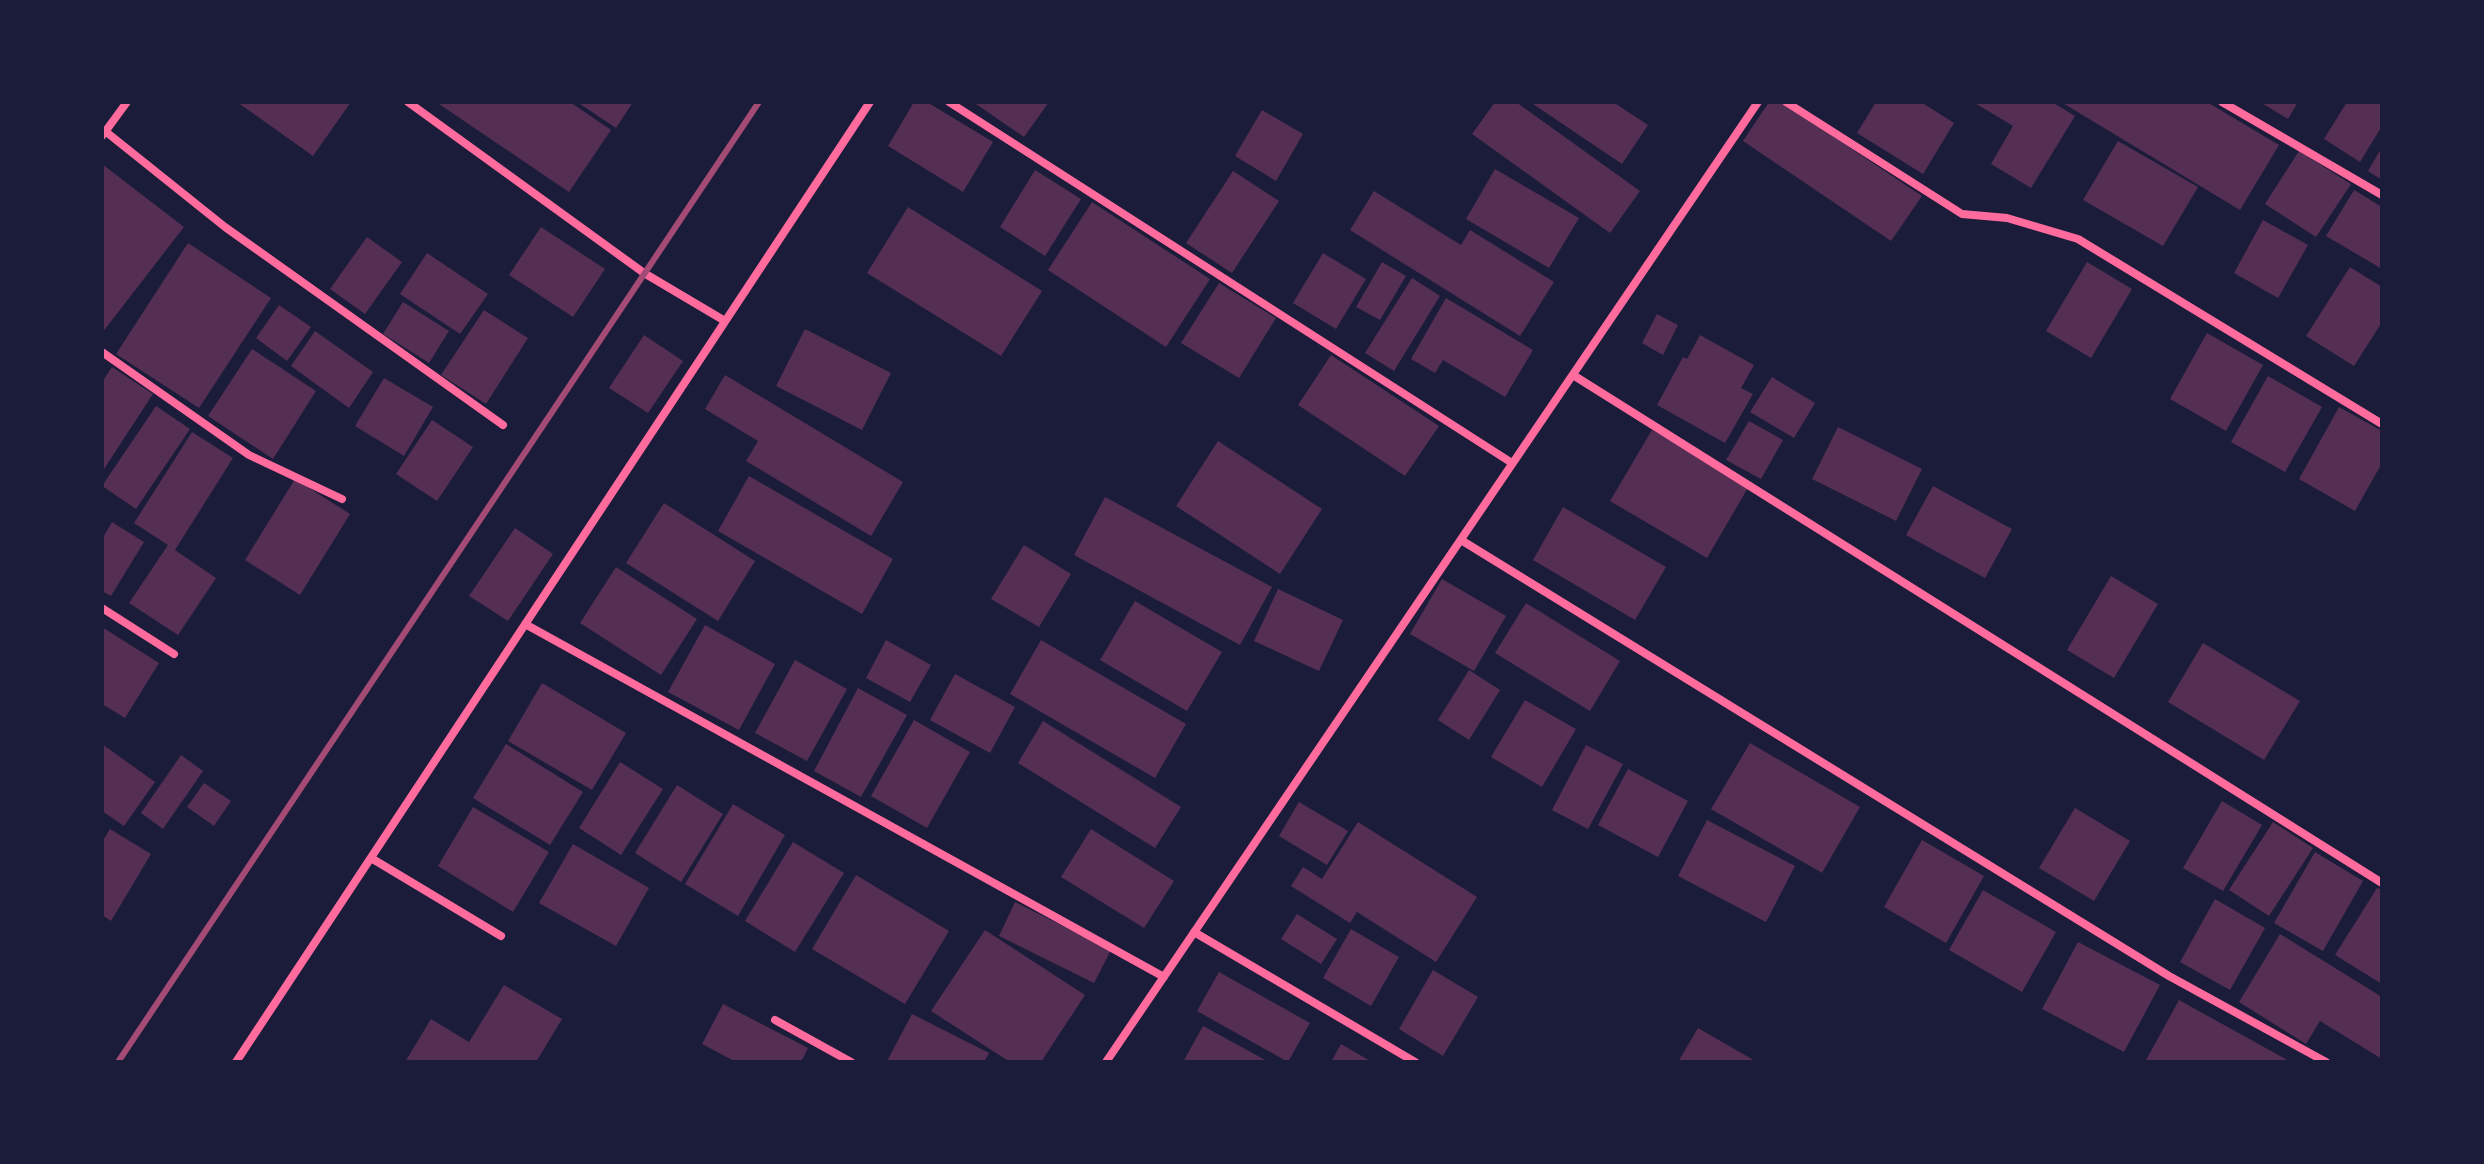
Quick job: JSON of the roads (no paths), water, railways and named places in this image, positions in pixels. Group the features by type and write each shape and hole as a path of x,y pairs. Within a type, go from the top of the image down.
{"street":[{"path":"127,102 104,134 225,227 503,425"},
{"path":"408,102 644,273 725,321"},
{"path":"236,1062 870,102"},
{"path":"949,102 1512,463"},
{"path":"1106,1062 1758,102"},
{"path":"1786,102 1962,214 2007,218 2078,239 2382,424"},
{"path":"2222,102 2382,195"},
{"path":"102,352 249,455 342,499"},
{"path":"1573,375 2382,883"},
{"path":"1461,540 2169,976 2326,1062"},
{"path":"102,608 174,654"},
{"path":"525,624 1164,977"},
{"path":"371,858 501,936"},
{"path":"1194,932 1415,1062"},
{"path":"775,1020 851,1062"}],"railway":[{"path":"118,1062 759,102"}]}
